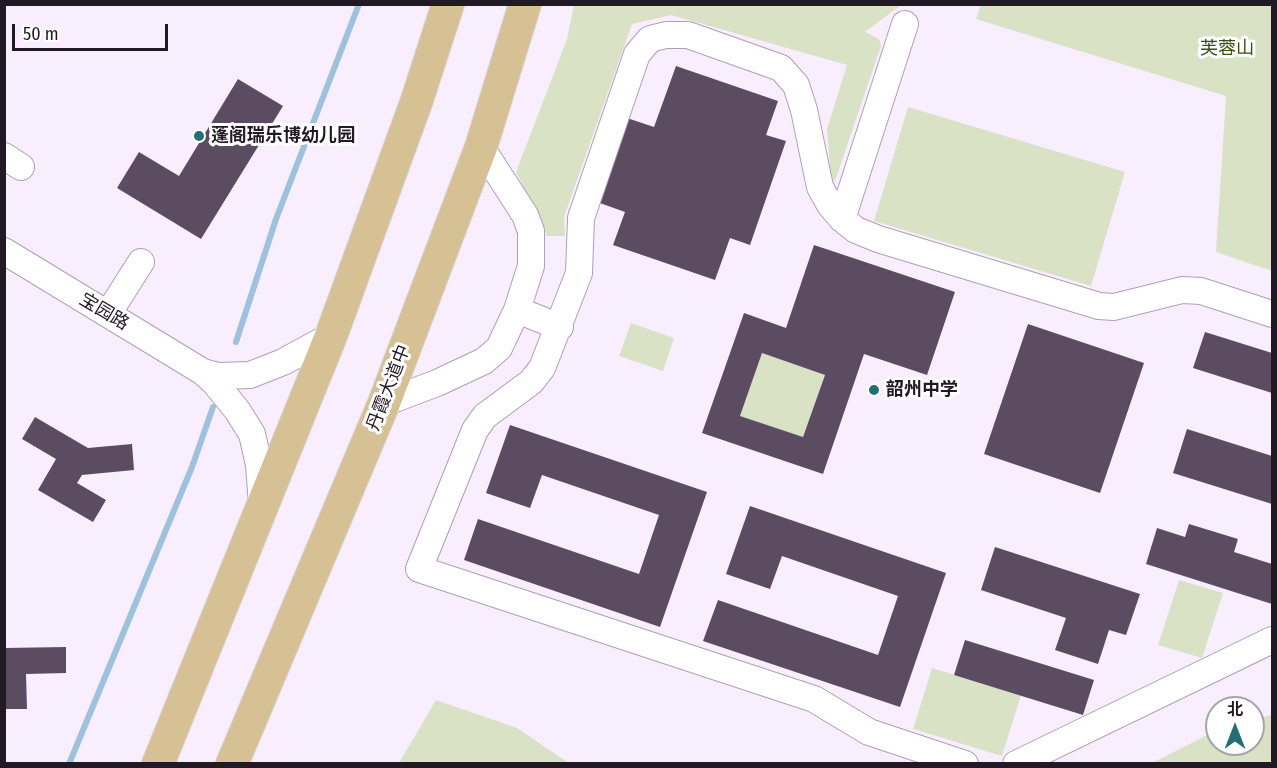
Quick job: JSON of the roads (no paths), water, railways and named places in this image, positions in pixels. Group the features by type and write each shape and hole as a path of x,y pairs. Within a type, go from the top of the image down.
{"main road":[{"path":"158,764 331,336 417,100 448,4"},
{"name":"丹霞大道中","path":"232,764 384,403 481,147 525,4"}],"street":[{"path":"842,219 905,24"},
{"path":"965,764 869,732 813,699 419,569 475,430 485,416 531,382 542,368 560,327 579,273 581,218 637,54 650,39 666,35 688,35 781,68 796,85 804,110 820,187 830,205 856,230 878,239 1099,306 1114,307 1182,290 1201,291 1272,314"},
{"path":"384,403 437,383 484,361 500,348 518,310 531,266 531,231 525,215 481,147"},
{"name":"宝园路","path":"4,251 203,372 228,398 252,434 259,465 262,506"},
{"path":"108,314 141,262"},
{"path":"518,310 560,327"},
{"name":"宝园路","path":"203,372 218,376 250,375 283,362 331,336"},
{"path":"1016,764 1272,640"}],"waterway":[{"path":"236,342 276,219 359,4"},
{"path":"69,764 192,467 213,407"}],"place":[{"name":"蓬阁瑞乐博幼儿园","path":"199,136"},
{"name":"韶州中学","path":"874,390"}],"park label":[{"name":"芙蓉山","path":"1227,49"}]}
